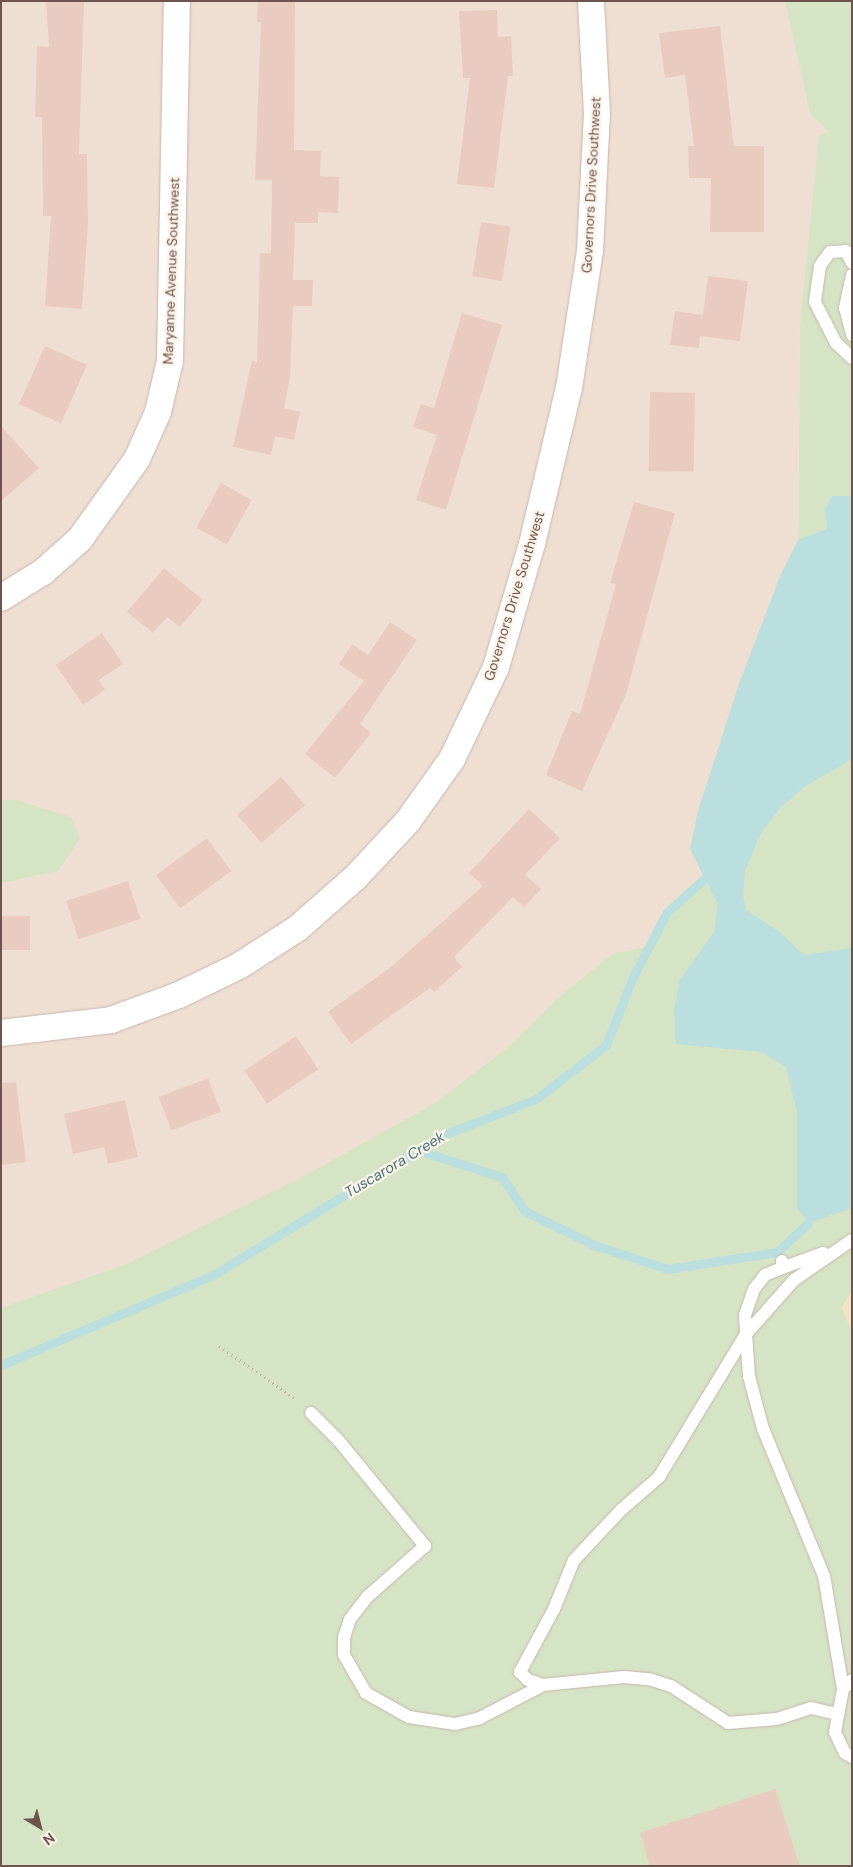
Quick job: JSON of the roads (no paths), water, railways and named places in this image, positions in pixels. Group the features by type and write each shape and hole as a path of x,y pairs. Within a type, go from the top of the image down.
{"street":[{"name":"Maryanne Avenue Southwest","path":"1,598 43,572 80,539 137,459 158,412 170,361 177,1"},
{"name":"Governors Drive Southwest","path":"1,1033 111,1020 179,995 239,966 298,928 355,878 408,821 452,759 496,667 532,544 569,388 590,251 598,113 591,1"}],"lane":[{"path":"852,263 846,251 830,252 820,266 815,302 836,343 852,358"},
{"path":"852,275 845,308 852,335"},
{"path":"543,1685 528,1680 520,1672 554,1609 574,1560 621,1510 660,1477 746,1334 794,1280 835,1249 852,1240"},
{"path":"835,1249 782,1264 765,1275 754,1289 745,1315 749,1376 764,1429 824,1576 847,1685 836,1714 836,1732 845,1753 852,1757"},
{"path":"311,1413 339,1441 424,1546 368,1596 350,1619 344,1637 344,1655 366,1693 409,1716 455,1724 480,1718 543,1685 624,1677 648,1679 671,1686 728,1723 777,1719 811,1708 836,1714"}],"water":[{"path":"832,496 852,496 852,759 804,787 781,807 761,833 745,871 743,896 746,910 781,933 804,955 852,948 852,1208 808,1223 797,1208 797,1113 786,1067 761,1052 676,1044 674,1011 679,981 714,932 718,905 690,849 698,811 739,684 780,576 798,540 827,529 825,509"}],"waterway":[{"name":"Tuscarora Creek","path":"1,1365 215,1274 443,1135 536,1099 606,1045 633,977 667,912 705,878"},
{"path":"417,1150 502,1177 525,1211 594,1245 668,1269 777,1252 808,1223"}]}
